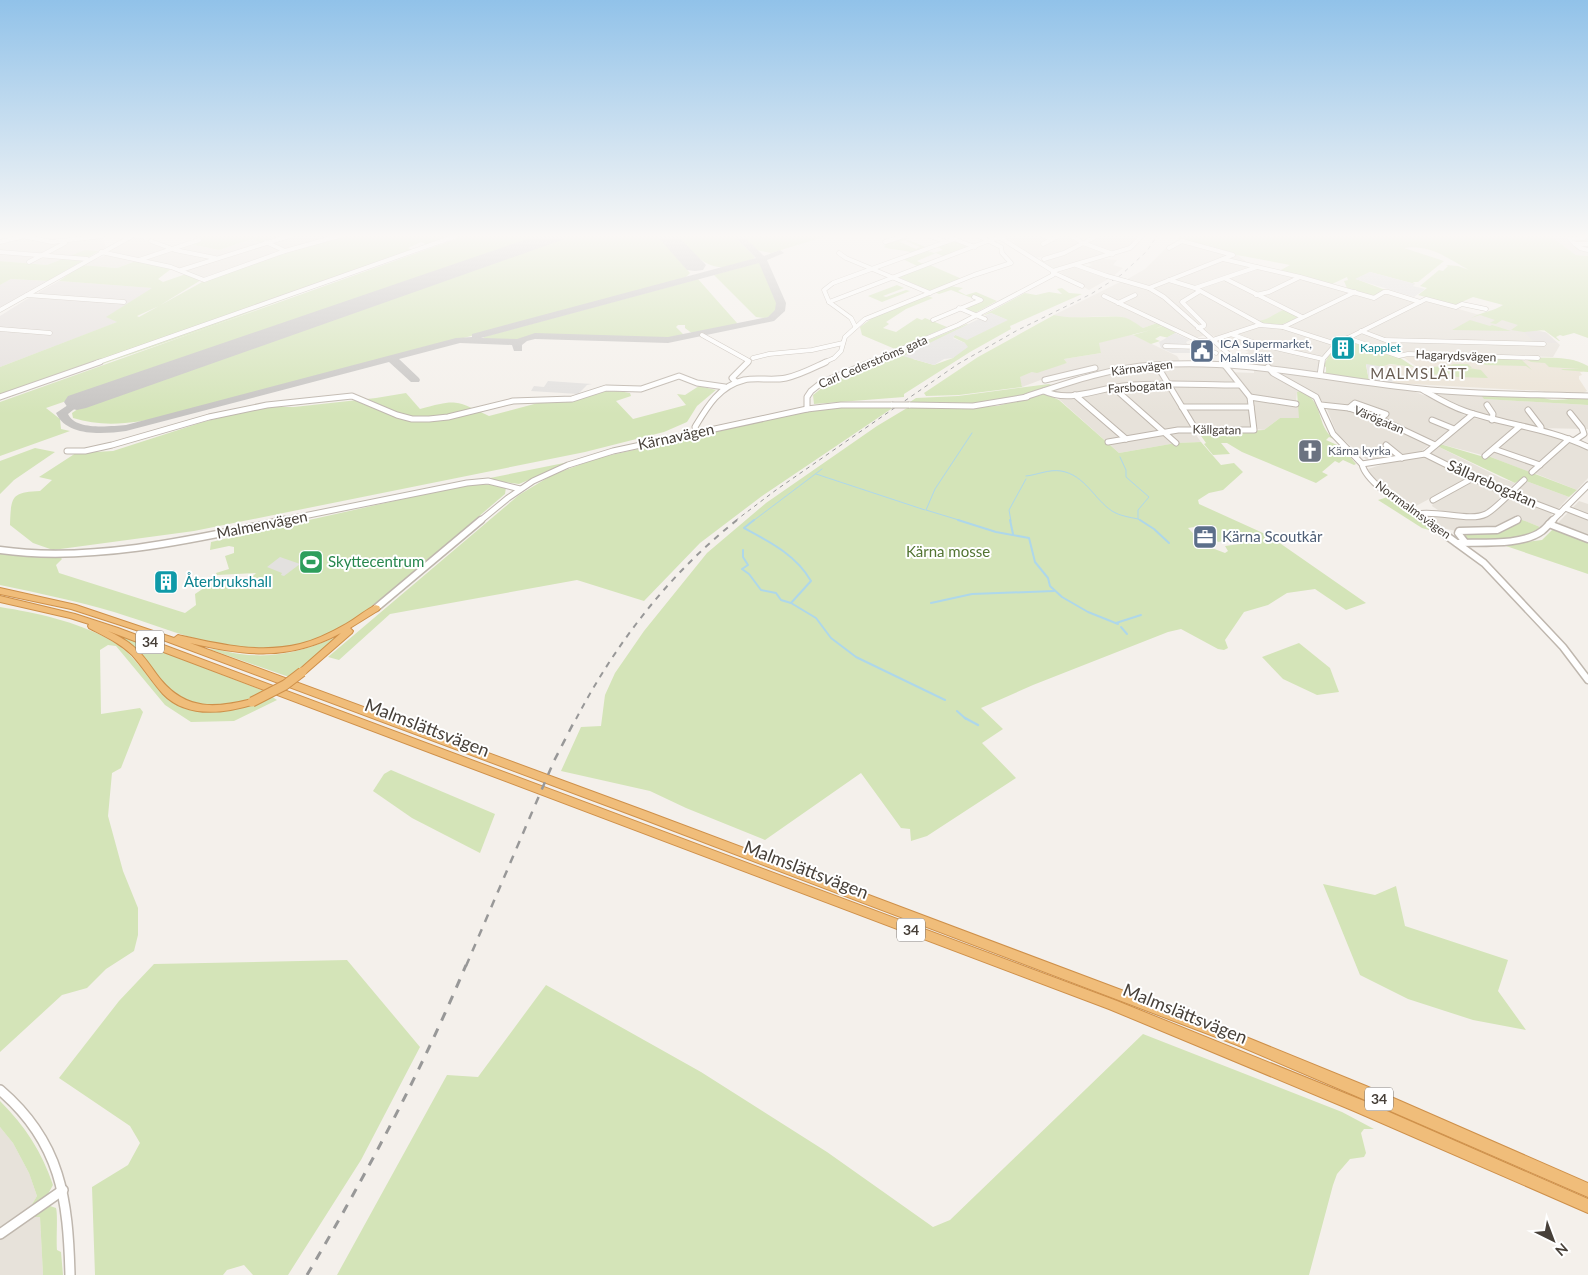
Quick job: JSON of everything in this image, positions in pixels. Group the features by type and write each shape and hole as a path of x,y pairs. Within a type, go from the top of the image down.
{"highway":[{"name":"Malmslättsvägen","path":"0,591 73,607 142,629 1117,993 1353,1088 1588,1189"},
{"name":"Malmslättsvägen","path":"0,599 72,616 146,641 1130,1012 1359,1106 1588,1206"},
{"path":"142,629 241,650 285,651 310,645 335,635 376,608"},
{"path":"72,616 120,642 133,652 165,689 179,701 205,709 229,707 252,702 285,684 302,672 376,608"}],"street":[{"path":"0,310 25,296"},
{"path":"33,296 124,302"},
{"path":"0,397 287,296"},
{"path":"825,296 829,302 852,319 856,326"},
{"path":"829,302 846,296"},
{"path":"697,433 695,430 696,425 712,400 725,387 736,382 785,378 797,375 834,358 841,350 845,337 867,318 924,296"},
{"name":"Carl Cederströms gata","path":"807,409 808,396 821,383 932,337 1012,296"},
{"path":"1104,296 1195,340 1213,340 1262,325 1283,326 1336,344"},
{"path":"1118,303 1134,296"},
{"path":"1162,296 1234,358 1237,364 1422,389 1588,396"},
{"path":"1193,296 1182,302 1204,324 1204,326 1198,328"},
{"path":"1208,296 1262,325"},
{"path":"1257,296 1302,317"},
{"path":"1283,326 1348,296"},
{"path":"1366,296 1374,298 1378,296"},
{"path":"1399,296 1420,302"},
{"path":"933,320 981,300 974,297"},
{"path":"1320,375 1323,359 1336,344 1426,299 1456,307 1462,304 1486,309"},
{"path":"960,308 985,319"},
{"path":"852,319 867,318"},
{"path":"0,329 50,332"},
{"path":"1361,331 1385,340 1544,344"},
{"path":"1231,334 1258,344 1323,359"},
{"path":"702,335 749,361 732,378 736,382"},
{"name":"Hagarydsvägen","path":"1347,338 1399,356 1408,354 1538,358"},
{"path":"753,358 764,355 805,352 835,343 843,343"},
{"path":"1165,346 1210,348 1216,353"},
{"path":"1223,363 1250,397 1296,404"},
{"name":"Kärnavägen","path":"376,608 520,489 549,473 585,458 807,409 841,405 973,406 1025,397 1089,377 1152,365 1237,364"},
{"name":"Norrmalmsvägen","path":"1268,367 1273,373 1311,394 1321,405 1333,434 1362,464 1363,469 1373,482 1473,553"},
{"path":"1045,380 1095,368"},
{"path":"1081,371 1089,377"},
{"path":"1161,372 1196,430"},
{"path":"67,451 84,451 112,446 238,410 343,396 355,397 397,416 420,419 448,417 513,401 572,399 606,388 641,389 679,376 697,383 725,387"},
{"name":"Farsbogatan","path":"1045,391 1059,397 1114,388 1169,385 1239,385"},
{"path":"1114,388 1163,432"},
{"path":"1422,389 1432,396 1473,414 1569,438 1588,447"},
{"path":"1075,395 1126,439"},
{"name":"Källgatan","path":"1108,442 1163,432 1254,430 1250,397"},
{"name":"Värögatan","path":"1321,405 1349,408 1380,419 1435,445"},
{"path":"1487,405 1494,414 1492,420"},
{"path":"1182,407 1251,407"},
{"path":"1528,410 1541,427 1541,430"},
{"path":"1570,413 1582,428 1584,434 1575,440"},
{"path":"1362,464 1425,454 1473,414"},
{"path":"1432,420 1454,429"},
{"path":"1485,456 1520,426"},
{"name":"Källgatan","path":"1163,432 1176,443"},
{"path":"1532,472 1569,438"},
{"path":"1386,445 1402,458"},
{"path":"1494,449 1540,466"},
{"name":"Sållarebogatan","path":"1425,454 1508,494 1560,513"},
{"path":"1433,500 1473,478"},
{"path":"1417,514 1430,510 1463,517 1487,514 1524,480"},
{"name":"Malmenvägen","path":"0,550 49,554 114,550 240,530 467,483 488,481 520,489"},
{"path":"1458,542 1509,540 1529,537 1541,532 1588,485"},
{"path":"1565,508 1588,517"},
{"path":"1465,542 1458,533 1459,531 1498,530 1509,527 1518,519"},
{"path":"1549,524 1588,539"},
{"path":"1473,553 1558,641 1588,680"},
{"path":"0,1090 16,1105 38,1133 52,1160 63,1190 68,1225 70,1275"},
{"path":"0,1234 63,1190"}],"shaded area":[{"path":"0,296 22,296 0,308"},
{"path":"35,296 141,296 107,317 118,322 0,367 0,316"},
{"path":"1093,296 1160,296 1205,335 1196,338 1157,323 1143,328 1123,317 1062,318 1054,315"},
{"path":"1166,296 1366,296 1375,298 1380,296 1401,296 1423,302 1427,300 1547,333 1560,345 1553,357 1391,352 1346,336 1332,345 1320,359 1316,374 1259,366 1239,357 1249,352 1213,336"},
{"path":"991,313 1008,320 967,340 955,335 953,338 965,343 968,347 953,358 944,359 934,365 903,356"},
{"path":"1522,330 1545,332 1557,343 1534,342"},
{"path":"1175,333 1190,340 1186,342 1188,345 1203,344 1209,348 1188,347 1192,353 1172,353 1161,348 1159,342"},
{"path":"1131,334 1177,356 1180,361 1094,373 1082,370 1046,378 1022,387 1019,377 1067,363 1064,359 1101,353 1098,343"},
{"path":"1410,355 1574,360 1583,372 1580,372 1582,375 1579,376 1579,379 1587,391 1581,394 1546,393 1542,391 1393,383 1392,376 1386,375 1385,367 1383,367 1385,364 1417,367 1403,357"},
{"path":"1366,364 1385,367 1386,375 1392,376 1393,383 1369,380"},
{"path":"1222,365 1228,372 1254,373 1254,367 1264,369 1302,390 1297,392 1296,402 1299,405 1299,418 1280,418 1264,430 1247,428 1192,429 1201,442 1176,443 1119,453 1052,393 1052,391 1087,379 1122,371 1149,367"},
{"path":"1279,370 1410,390 1434,399 1466,416 1435,441 1427,440 1385,419 1389,414 1354,401 1346,406 1324,403 1318,396 1275,372"},
{"path":"548,381 592,384 587,385 578,394 531,391 534,386 544,387"},
{"path":"1433,392 1480,394 1485,399 1588,405 1588,429 1536,428 1469,412 1437,396"},
{"path":"1326,407 1348,409 1379,420 1429,445 1418,454 1367,460 1337,434"},
{"path":"1473,418 1515,427 1482,455 1440,444"},
{"path":"1525,428 1544,432 1564,440 1539,462 1500,450 1498,447 1520,429"},
{"path":"1568,441 1588,449 1588,478 1577,490 1534,473"},
{"path":"1437,446 1515,483 1508,490 1490,485 1431,455 1430,453"},
{"path":"1494,452 1535,466 1529,472 1488,456"},
{"path":"1426,457 1467,479 1414,507 1411,507 1375,481 1368,469 1396,460"},
{"path":"1472,481 1503,495 1484,513 1479,515 1463,515 1438,510 1432,506 1434,501"},
{"path":"1526,481 1569,497 1558,509 1553,509 1516,495 1514,492"},
{"path":"1509,497 1514,497 1552,514 1540,527 1517,518 1503,528 1456,531 1438,527 1422,515 1479,518"},
{"path":"1579,501 1588,504 1588,537 1556,525"},
{"path":"280,557 300,564 284,576 281,575 282,573 267,567"},
{"path":"0,1127 13,1143 29,1173 37,1196 31,1206 0,1227"},
{"path":"33,1217 40,1217 43,1275 0,1275 0,1240"}],"green space":[{"path":"140,296 176,296 160,305 177,296 284,296 0,396 0,367 117,322 106,317","holes":["158,306 139,317 137,316"]},
{"path":"291,296 295,296 205,329 0,398"},
{"path":"298,296 371,296 46,408 60,419 61,429 70,431 0,456 0,402"},
{"path":"397,296 625,296 144,421 108,424 73,418 72,413 82,406"},
{"path":"637,296 713,296 737,323 736,325 693,334 685,328 685,325 678,325 676,327 685,336 665,339 540,335 511,341 487,340 483,337"},
{"path":"734,296 775,296 778,308 774,315 765,318 756,317"},
{"path":"868,296 886,297 899,296 882,302"},
{"path":"927,296 933,298 906,309 886,322 889,324 883,328 896,332 917,318 922,320 925,318 947,327 895,349 862,335 860,327 875,316"},
{"path":"965,296 984,296 997,301 975,313 963,308 983,299 974,296 972,298"},
{"path":"1020,296 1079,296 1010,326 1011,329 970,352 904,394 904,397 814,404 813,395 828,383 967,324 927,345 913,359 934,365 953,358 965,343 953,337 955,335 1007,320 991,313 982,316"},
{"path":"1420,296 1588,296 1588,338 1574,333 1556,337 1559,341 1544,330 1524,332 1511,330 1518,325 1502,320 1496,324 1490,323 1495,320 1480,315 1471,318 1503,305 1473,297 1455,305"},
{"path":"1283,310 1299,317 1284,324 1273,326 1258,321 1268,318"},
{"path":"1054,315 1069,317 1122,317 1143,328 1157,323 1162,326 1154,329 1163,326 1176,333 1169,338 1160,336 1155,339 1160,341 1151,344 1133,335 1151,330 1099,343 1101,353 1064,359 1067,363 1020,377 1022,387 959,395 926,396 924,393 978,357"},
{"path":"1470,320 1492,325 1511,331 1452,330"},
{"path":"1349,340 1399,357 1414,367 1390,364 1380,367 1366,365 1369,381 1323,374 1326,372 1326,367 1324,366 1330,354 1341,344"},
{"path":"1482,357 1521,359 1532,370 1526,366 1485,365 1483,363 1487,363"},
{"path":"1524,358 1573,360 1588,366 1588,372 1561,369 1580,369 1549,367 1545,363 1531,362"},
{"path":"1451,364 1468,364 1472,368 1462,367 1481,370 1488,378 1457,377 1442,371 1439,375 1425,373 1433,367 1454,365"},
{"path":"1049,384 1054,386 1027,395 974,404 907,404 916,398 958,396"},
{"path":"699,386 716,390 697,406 687,422 664,432 585,452 194,531 53,550 33,543 10,525 12,502 15,498 23,493 40,491 52,480 39,477 76,453 113,451 203,422 263,407 294,407 406,393 420,409 456,403 489,416 538,403 572,401 607,389 630,393 631,396 616,401 633,419 686,405 677,394 685,395"},
{"path":"1302,390 1314,402 1324,427 1334,439 1329,437 1326,440 1346,449 1346,452 1356,464 1354,465 1343,460 1339,463 1335,461 1322,472 1328,475 1316,483 1242,452 1227,443 1221,443 1230,454 1213,455 1204,444 1206,443 1199,433 1264,430 1280,418 1299,418 1297,392"},
{"name":"Kärna mosse","path":"1045,394 1059,400 1119,453 1176,443 1201,442 1221,465 1234,463 1243,472 1223,490 1209,493 1198,500 1199,504 1263,533 1269,532 1271,537 1366,603 1346,610 1315,589 1287,593 1268,605 1244,612 1225,640 1228,648 1224,650 1218,649 1181,629 1168,632 1033,685 981,708 1003,729 982,743 1016,778 927,836 911,841 910,829 901,828 861,773 765,840 686,808 650,791 561,771 581,727 601,726 605,695 615,673 644,631 707,553 766,503 877,426 907,408 997,406","holes":["1201,526 1218,542 1234,539 1233,534 1244,534 1249,538 1240,544 1225,546 1228,551 1225,553 1204,545 1188,528"]},
{"path":"1480,394 1539,396 1551,400 1588,397 1588,405 1484,399"},
{"path":"843,407 894,407 762,496 700,543 644,601 577,580 390,614 339,660 328,657 519,495 552,475 598,458 799,413"},
{"path":"1440,444 1484,457 1488,456 1577,490 1569,497 1521,479 1515,483 1437,446"},
{"path":"35,448 55,452 14,480 0,494 0,461"},
{"path":"574,461 519,484 481,479 490,478"},
{"path":"482,484 504,486 506,487 505,494 423,565 362,613 327,635 302,645 254,650 230,647 183,635 100,608 0,585 0,552 17,555 60,557 62,559 56,565 59,573 185,613 196,605 195,594 216,580 251,578 256,573 217,575 216,573 229,569 225,556 234,553 234,547 229,546 210,550 211,542 452,488"},
{"path":"1388,497 1440,533 1422,528 1378,500"},
{"path":"1520,519 1540,527 1524,536 1505,540 1465,540 1461,532 1499,530 1507,528"},
{"path":"1553,529 1588,540 1588,574 1503,545 1542,540"},
{"path":"0,607 56,619 97,633 110,640 124,650 142,668 169,700 182,707 212,712 242,707 271,696 277,700 234,721 191,722 165,705 116,646 108,645 100,650 101,714 140,708 143,712 121,768 112,773 108,816 123,871 138,908 138,935 134,951 106,969 87,988 62,995 0,1052"},
{"path":"342,634 289,677 209,649 254,655 280,654 305,649"},
{"path":"121,636 267,692 247,700 223,705 211,706 189,702 179,697 168,687 145,659 119,637"},
{"path":"1299,643 1330,668 1339,692 1317,695 1283,679 1262,657"},
{"path":"391,770 495,814 480,853 412,818 373,791 384,774"},
{"path":"1323,884 1375,895 1396,886 1405,926 1508,960 1498,991 1526,1030 1473,1020 1408,999 1360,975"},
{"path":"347,960 420,1047 361,1160 288,1275 253,1275 244,1265 227,1270 223,1275 95,1275 92,1187 128,1165 140,1143 130,1126 59,1078 119,1001 154,964"},
{"path":"546,985 701,1072 827,1152 933,1227 950,1220 1143,1034 1342,1112 1374,1129 1364,1129 1361,1133 1366,1153 1364,1157 1350,1159 1337,1174 1309,1275 337,1275 447,1075 478,1077"},
{"path":"0,1101 32,1140 44,1161 53,1185 48,1194 31,1206 37,1196 29,1173 13,1143 0,1127"},
{"path":"50,1206 56,1208 57,1250 61,1252 63,1275 43,1275 40,1217 33,1217"}],"waterway":[{"path":"962,521 926,510 935,489 972,433"},
{"path":"1120,457 1126,470 1126,477 1149,497 1138,510 1138,519"},
{"path":"753,521 822,469"},
{"path":"1026,476 1052,471 1069,473 1083,482 1112,511 1138,519"},
{"path":"816,474 925,510"},
{"path":"1011,521 1009,510 1026,479"},
{"path":"754,520 744,528 790,556 811,581 791,603"},
{"path":"958,520 996,532 1029,538 1035,562 1048,578 1050,586 1062,597 1088,612 1118,624"},
{"path":"1010,520 1013,534"},
{"path":"1140,520 1154,529 1169,543"},
{"path":"743,550 743,557 748,565 742,569 749,574 761,590 776,593 781,600 791,603"},
{"path":"931,603 972,594 1054,591"},
{"path":"791,603 816,618 831,638 856,657 945,700"},
{"path":"1116,623 1141,615"},
{"path":"1121,627 1127,634"},
{"path":"957,711 966,719"},
{"path":"965,718 978,725"}],"taxiway":[{"path":"476,336 628,296"},
{"path":"518,349 517,344 523,339 535,336 668,340 771,319 780,311 781,303 778,296"},
{"path":"391,358 460,340 518,342"},
{"path":"77,402 62,413 71,424 90,429 126,428 391,358"},
{"path":"391,358 415,380"}],"runway":[{"path":"77,402 384,296"}],"railway":[{"path":"735,521 776,490 958,364 1016,331 1088,296"},
{"path":"576,719 608,663 646,611 689,563 737,520"},
{"path":"466,966 554,761 576,718"},
{"path":"307,1275 392,1123 449,1005 466,965"}],"place":[{"name":"Kapplet","path":"1343,348"},
{"name":"ICA Supermarket, Malmslätt","path":"1202,351"},
{"name":"Kärna kyrka","path":"1310,451"},
{"name":"Kärna Scoutkår","path":"1205,537"},
{"name":"Skyttecentrum","path":"311,562"},
{"name":"Återbrukshall","path":"166,582"}],"district":[{"name":"MALMSLÄTT","path":"1419,374"}]}
